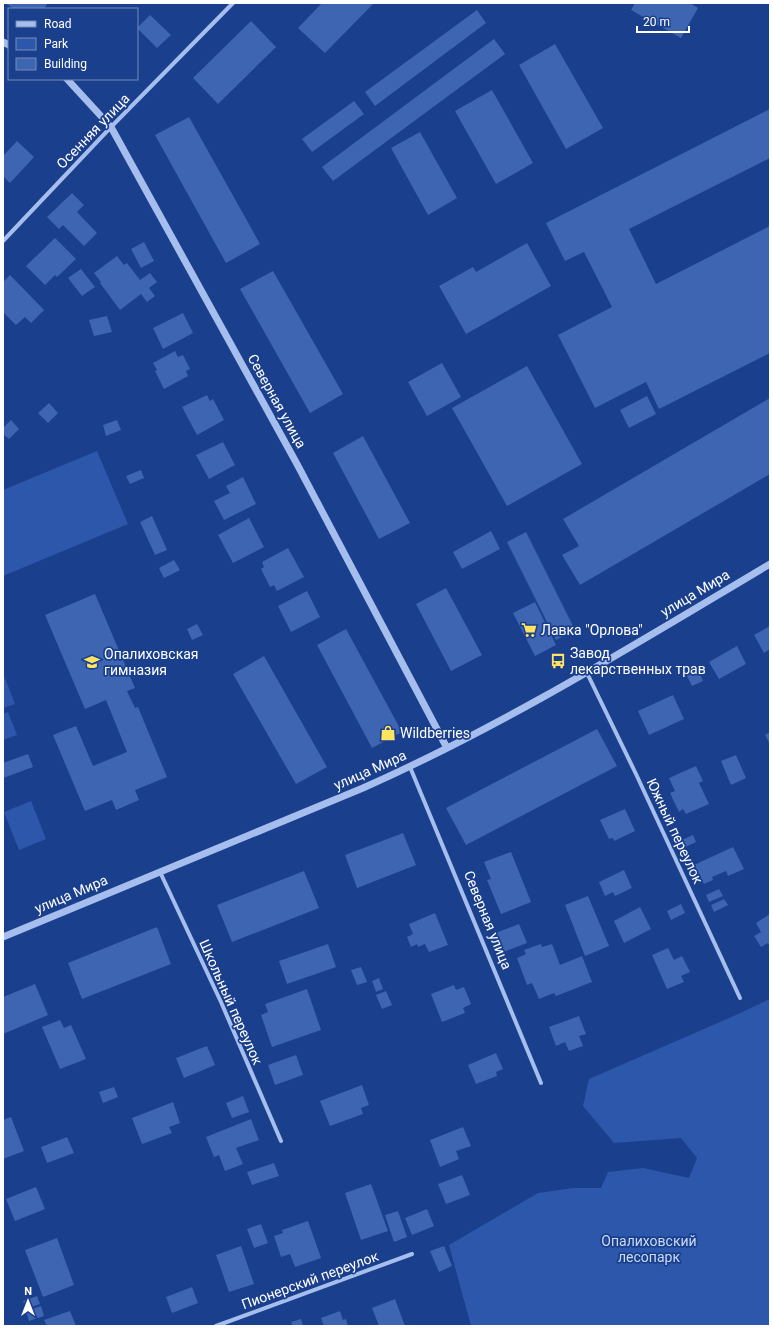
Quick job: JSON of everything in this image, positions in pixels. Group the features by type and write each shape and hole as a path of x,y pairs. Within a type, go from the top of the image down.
{"street":[{"name":"Осенняя улица","path":"3,241 111,127 233,3"},
{"name":"Северная улица","path":"68,80 111,127 297,464 447,748"},
{"name":"улица Мира","path":"3,937 363,788 410,767 587,673 770,564"},
{"name":"Южный переулок","path":"587,673 636,774 740,998"},
{"name":"Северная улица","path":"410,767 541,1083"},
{"name":"Школьный переулок","path":"160,872 221,1002 281,1141"},
{"name":"Пионерский переулок","path":"216,1326 412,1254"}],"green space":[{"path":"97,451 128,524 3,576 3,490"},
{"path":"3,673 15,704 3,708"},
{"path":"8,712 17,735 3,740 3,714"},
{"path":"31,801 46,839 19,850 4,812"},
{"name":"Опалиховский лесопарк","path":"770,999 770,1326 471,1326 449,1245 538,1193 573,1188 601,1188 608,1172 643,1168 689,1178 697,1158 681,1138 614,1143 583,1106 589,1079"}],"building":[{"path":"5,3 48,3 45,8 12,8"},
{"path":"322,3 374,3 325,53 298,28"},
{"path":"635,3 690,3 698,8 681,38 631,10"},
{"path":"477,10 486,23 375,106 365,92"},
{"path":"150,15 171,35 157,48 138,29 138,27"},
{"path":"251,21 276,47 218,104 193,78"},
{"path":"494,39 505,54 333,181 322,167"},
{"path":"555,44 603,128 566,149 519,65"},
{"path":"492,90 533,163 496,184 455,111"},
{"path":"354,101 364,114 312,152 302,139"},
{"path":"770,109 770,158 629,229 656,284 770,226 770,353 659,409 646,382 595,408 558,335 612,307 584,252 565,261 546,223"},
{"path":"189,117 260,244 226,263 155,135"},
{"path":"420,132 457,198 428,215 391,148"},
{"path":"17,141 34,157 10,183 3,176 3,156"},
{"path":"72,193 84,205 77,212 97,233 84,246 63,225 59,229 47,217"},
{"path":"55,238 76,259 57,277 55,275 45,285 26,266"},
{"path":"144,242 154,261 141,268 131,249"},
{"path":"527,243 551,286 466,334 439,286 473,267 476,272"},
{"path":"117,256 124,265 127,263 140,280 150,273 157,282 149,288 155,296 147,302 141,294 120,310 94,273"},
{"path":"81,269 95,287 82,296 68,278"},
{"path":"273,271 343,394 310,413 240,289"},
{"path":"10,275 44,310 31,323 25,317 16,325 3,312 3,282"},
{"path":"183,313 193,333 163,349 153,328"},
{"path":"107,316 112,332 94,336 89,320"},
{"path":"175,351 178,357 183,355 190,369 186,371 188,376 164,389 155,371 157,370 153,363"},
{"path":"442,363 461,397 427,416 408,382"},
{"path":"527,366 582,464 507,506 452,408"},
{"path":"207,395 210,401 213,399 224,420 197,435 182,407"},
{"path":"647,396 656,414 629,428 620,410"},
{"path":"770,398 770,474 580,585 562,555 579,546 563,519"},
{"path":"49,403 58,413 48,423 38,413"},
{"path":"11,420 19,429 9,439 3,434 3,428"},
{"path":"117,420 121,430 106,436 103,425"},
{"path":"363,436 410,523 379,539 333,453"},
{"path":"223,442 235,465 209,479 196,455"},
{"path":"141,470 144,478 130,484 126,476"},
{"path":"243,477 256,504 224,520 214,501 230,493 226,486"},
{"path":"152,516 167,550 155,555 140,522"},
{"path":"249,518 264,547 233,563 218,535"},
{"path":"491,531 500,549 462,569 453,552"},
{"path":"526,532 575,630 556,640 507,542"},
{"path":"288,548 304,577 277,591 274,585 270,587 261,569 264,567 262,562"},
{"path":"174,560 180,570 164,578 159,568"},
{"path":"446,588 482,655 451,671 416,604"},
{"path":"307,591 320,617 291,632 278,606"},
{"path":"95,594 135,688 127,691 135,708 138,707 167,777 135,790 139,800 116,810 112,800 85,811 53,735 76,726 93,766 127,752 106,700 85,709 45,615"},
{"path":"535,602 556,645 535,656 513,613"},
{"path":"197,624 203,635 192,640 187,629"},
{"path":"770,626 770,649 764,653 754,635"},
{"path":"346,629 402,732 372,748 317,645"},
{"path":"737,646 746,664 719,679 709,662"},
{"path":"264,656 327,767 296,784 233,674"},
{"path":"696,665 703,681 692,686 684,670"},
{"path":"673,695 684,719 649,735 638,711"},
{"path":"597,729 617,766 466,845 446,808"},
{"path":"770,732 770,744 765,735"},
{"path":"28,754 33,767 3,778 3,763"},
{"path":"736,755 746,778 731,785 721,761"},
{"path":"696,766 703,781 699,783 709,804 686,814 683,809 679,812 670,793 675,791 669,778"},
{"path":"625,809 635,831 614,841 613,838 609,839 600,820"},
{"path":"403,833 416,865 357,888 345,855"},
{"path":"693,835 696,842 683,848 680,841"},
{"path":"733,847 744,869 728,876 726,871 712,877 713,880 704,884 694,865"},
{"path":"511,852 531,902 501,914 487,880 491,879 484,862"},
{"path":"624,870 632,888 615,896 613,892 605,896 599,882"},
{"path":"304,871 319,908 232,942 217,905"},
{"path":"719,889 723,896 709,902 706,895"},
{"path":"588,896 609,946 585,956 565,905"},
{"path":"724,899 728,905 714,912 711,905"},
{"path":"681,904 685,913 671,920 667,911"},
{"path":"640,907 651,929 624,943 614,921"},
{"path":"435,913 448,945 429,952 425,944 418,947 417,944 411,947 407,937 413,934 409,924"},
{"path":"770,914 770,947 768,943 761,947 754,936 761,932 756,923"},
{"path":"519,924 527,943 501,953 493,934"},
{"path":"157,927 171,964 82,999 68,963"},
{"path":"328,944 336,967 287,984 279,961"},
{"path":"541,944 542,947 552,944 560,965 582,956 592,982 556,996 554,993 539,999 532,983 527,985 517,958 526,954 524,950"},
{"path":"668,948 674,960 682,956 690,972 681,976 684,982 667,989 652,955"},
{"path":"361,967 367,982 357,985 351,970"},
{"path":"379,978 383,989 376,992 372,981"},
{"path":"35,984 48,1015 3,1034 3,997"},
{"path":"454,985 456,990 464,987 471,1004 463,1008 465,1013 442,1022 431,994"},
{"path":"307,989 321,1030 272,1047 261,1015 268,1012 265,1004"},
{"path":"386,991 392,1005 382,1009 376,995"},
{"path":"579,1016 586,1034 579,1036 583,1046 569,1051 565,1042 556,1046 549,1027"},
{"path":"60,1020 64,1028 71,1025 86,1059 60,1069 42,1027"},
{"path":"207,1046 215,1065 184,1078 176,1058"},
{"path":"496,1053 503,1069 496,1072 497,1076 476,1084 468,1065"},
{"path":"296,1055 303,1075 275,1085 268,1065"},
{"path":"362,1085 369,1105 361,1108 363,1114 330,1126 320,1101"},
{"path":"114,1087 118,1097 103,1103 99,1092"},
{"path":"243,1096 249,1112 232,1118 226,1103"},
{"path":"173,1102 180,1123 169,1127 172,1133 142,1144 132,1118"},
{"path":"11,1117 24,1151 3,1159 3,1120"},
{"path":"251,1119 259,1140 236,1148 243,1164 225,1171 219,1155 214,1157 206,1137"},
{"path":"463,1127 471,1146 456,1151 459,1159 440,1167 430,1140"},
{"path":"67,1137 74,1153 47,1163 41,1147"},
{"path":"274,1163 279,1176 252,1185 247,1172"},
{"path":"462,1175 470,1195 446,1204 438,1184"},
{"path":"371,1184 388,1231 361,1240 345,1193"},
{"path":"36,1187 45,1209 15,1221 6,1199"},
{"path":"427,1209 434,1226 412,1235 405,1218"},
{"path":"398,1211 407,1237 394,1242 385,1215"},
{"path":"308,1221 321,1258 295,1267 290,1254 281,1257 274,1236 283,1233 282,1230"},
{"path":"261,1224 268,1243 254,1248 247,1229"},
{"path":"57,1238 74,1285 43,1297 25,1250"},
{"path":"241,1246 254,1284 229,1292 216,1255"},
{"path":"444,1246 452,1266 439,1272 430,1251"},
{"path":"192,1287 198,1303 172,1313 166,1297"},
{"path":"37,1296 40,1304 26,1309 23,1301"},
{"path":"395,1299 405,1326 379,1326 372,1308"},
{"path":"41,1306 44,1316 29,1321 26,1311"},
{"path":"70,1311 76,1326 47,1326 44,1320"},
{"path":"340,1311 343,1320 346,1319 348,1326 324,1326 321,1318"},
{"path":"301,1319 303,1326 293,1326 291,1322"}],"place":[{"name":"Лавка \"Орлова\"","path":"529,630"},
{"name":"Завод лекарственных трав","path":"558,661"},
{"name":"Опалиховская гимназия","path":"92,662"},
{"name":"Wildberries","path":"388,733"}]}
